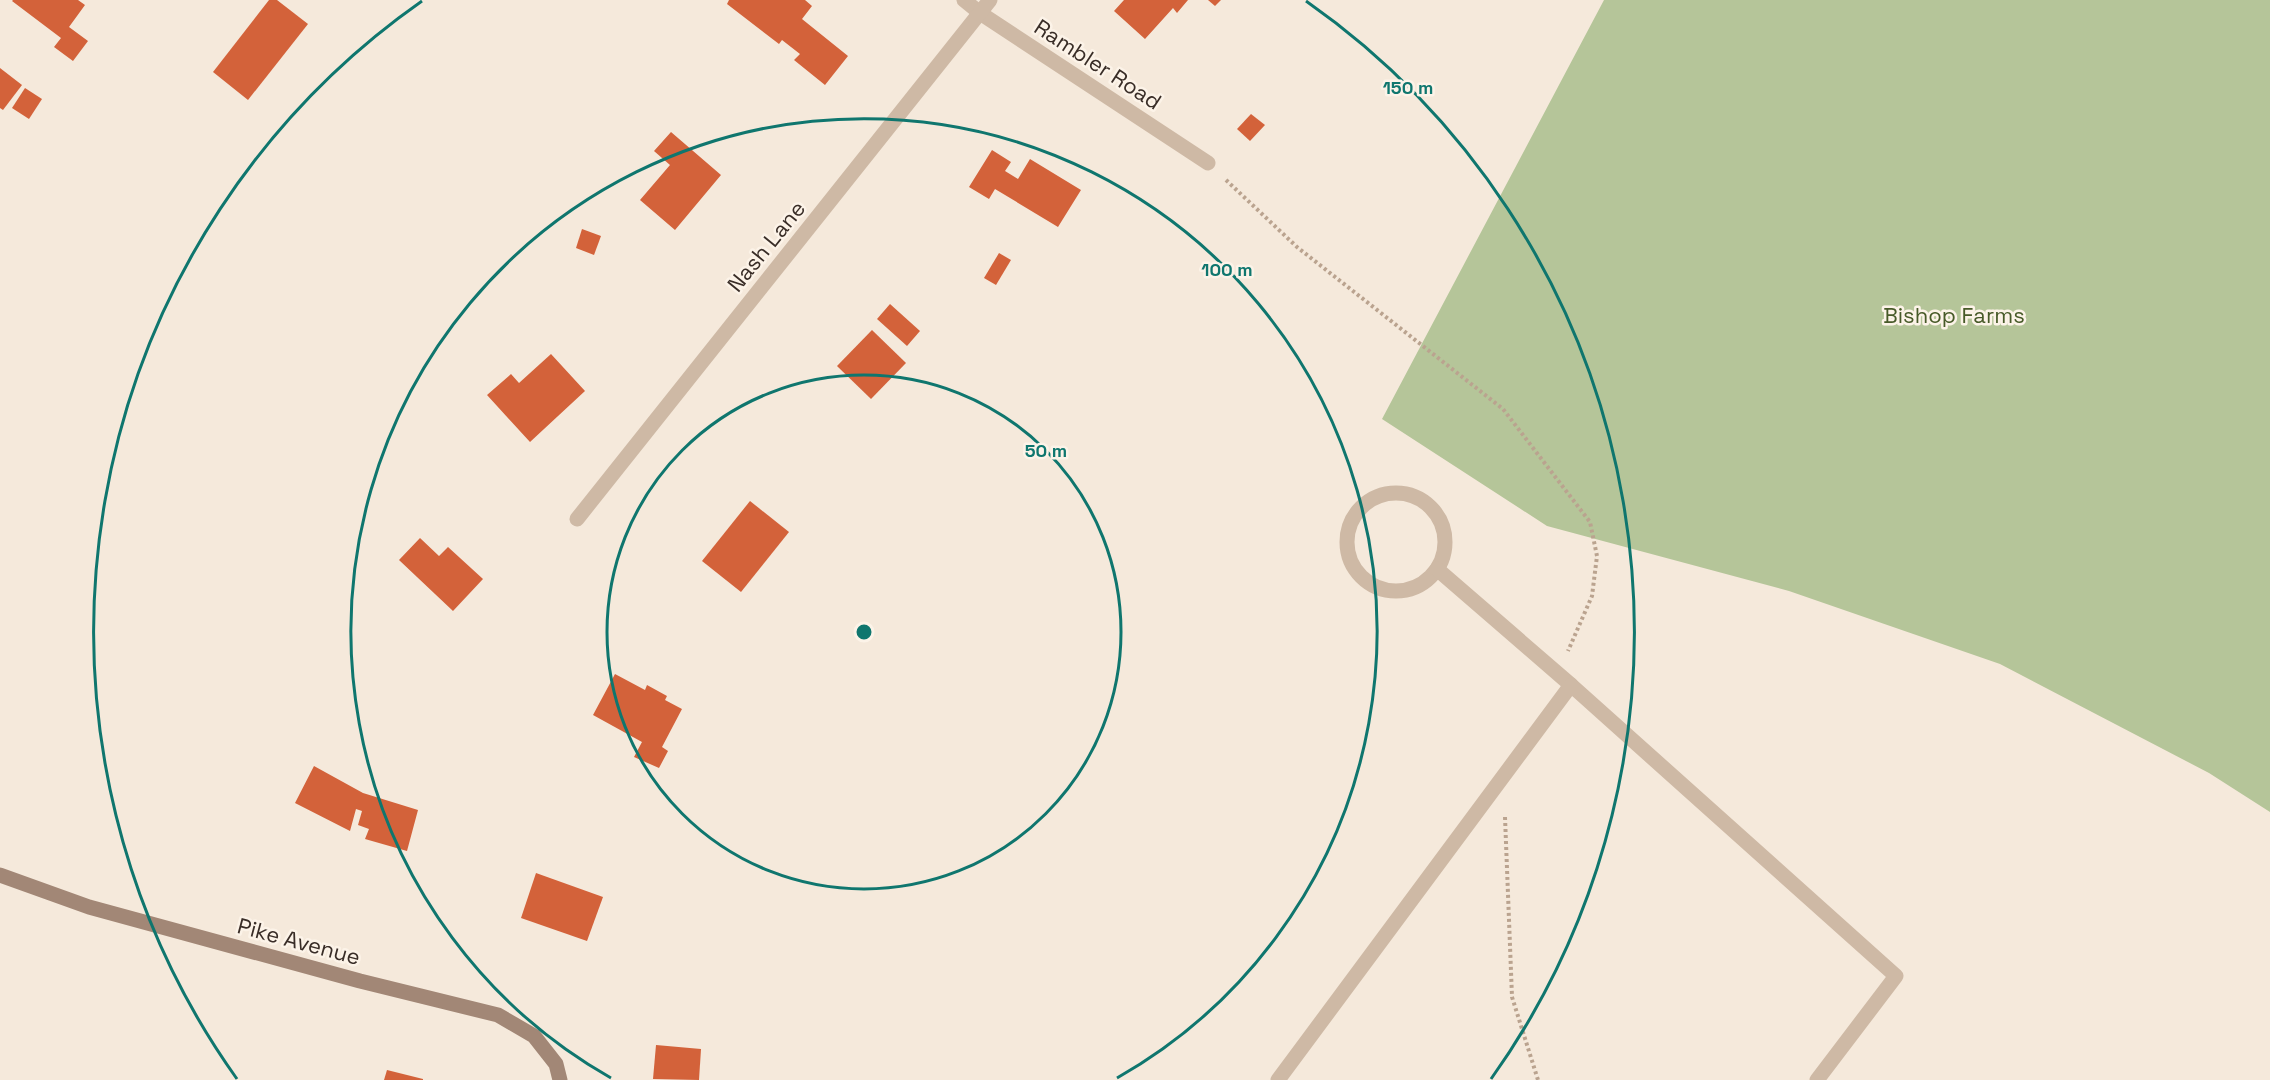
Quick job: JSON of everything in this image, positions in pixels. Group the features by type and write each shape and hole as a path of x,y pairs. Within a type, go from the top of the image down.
{"street":[{"name":"Rambler Road","path":"964,0 980,13 1208,163"},
{"name":"Nash Lane","path":"577,519 990,0"},
{"path":"1388,493 1404,493 1427,503 1442,522 1446,538 1444,554 1437,569 1427,581 1412,589 1396,591 1380,588 1366,581 1355,569 1348,554 1347,538 1351,522 1360,508 1372,498 1388,493"},
{"path":"1437,569 1571,685 1896,976 1817,1080"},
{"path":"1278,1080 1571,685"},
{"name":"Pike Avenue","path":"0,875 89,907 348,978 498,1015 534,1036 556,1064 560,1080"}],"green space":[{"name":"Bishop Farms","path":"1604,0 2270,0 2270,812 2209,773 2000,664 1789,591 1547,526 1382,419"}],"building":[{"path":"13,0 78,0 85,5 69,27 88,41 73,61 54,47 61,38"},
{"path":"269,0 277,0 308,24 248,100 213,72"},
{"path":"729,0 805,0 812,6 802,19 848,56 825,85 794,60 800,54 782,40 779,44 727,4"},
{"path":"1124,0 1188,0 1177,13 1173,8 1145,39 1114,11"},
{"path":"1208,0 1221,0 1215,6"},
{"path":"0,68 22,85 3,110 0,108"},
{"path":"25,88 42,99 29,119 12,108"},
{"path":"1251,114 1265,125 1250,141 1237,129"},
{"path":"671,132 721,175 675,230 640,200 670,165 654,151"},
{"path":"992,150 1011,162 1005,171 1018,179 1030,159 1081,190 1058,227 995,189 989,199 969,187"},
{"path":"582,229 601,236 594,255 576,248"},
{"path":"999,253 1011,260 996,285 984,278"},
{"path":"890,304 920,331 907,346 877,319"},
{"path":"872,330 906,363 871,399 837,366"},
{"path":"551,354 585,391 530,442 487,395 511,374 519,383"},
{"path":"750,501 789,532 741,592 702,561"},
{"path":"420,538 439,556 448,547 483,579 453,611 399,560"},
{"path":"615,674 645,690 647,685 667,696 665,700 682,709 662,747 668,751 659,768 634,757 642,742 593,715"},
{"path":"314,766 363,793 418,810 407,851 365,839 369,829 358,825 362,811 356,809 350,831 295,803"},
{"path":"536,873 603,897 587,941 521,918"},
{"path":"656,1045 701,1049 699,1080 653,1079"},
{"path":"387,1070 423,1079 423,1080 384,1080"}]}
